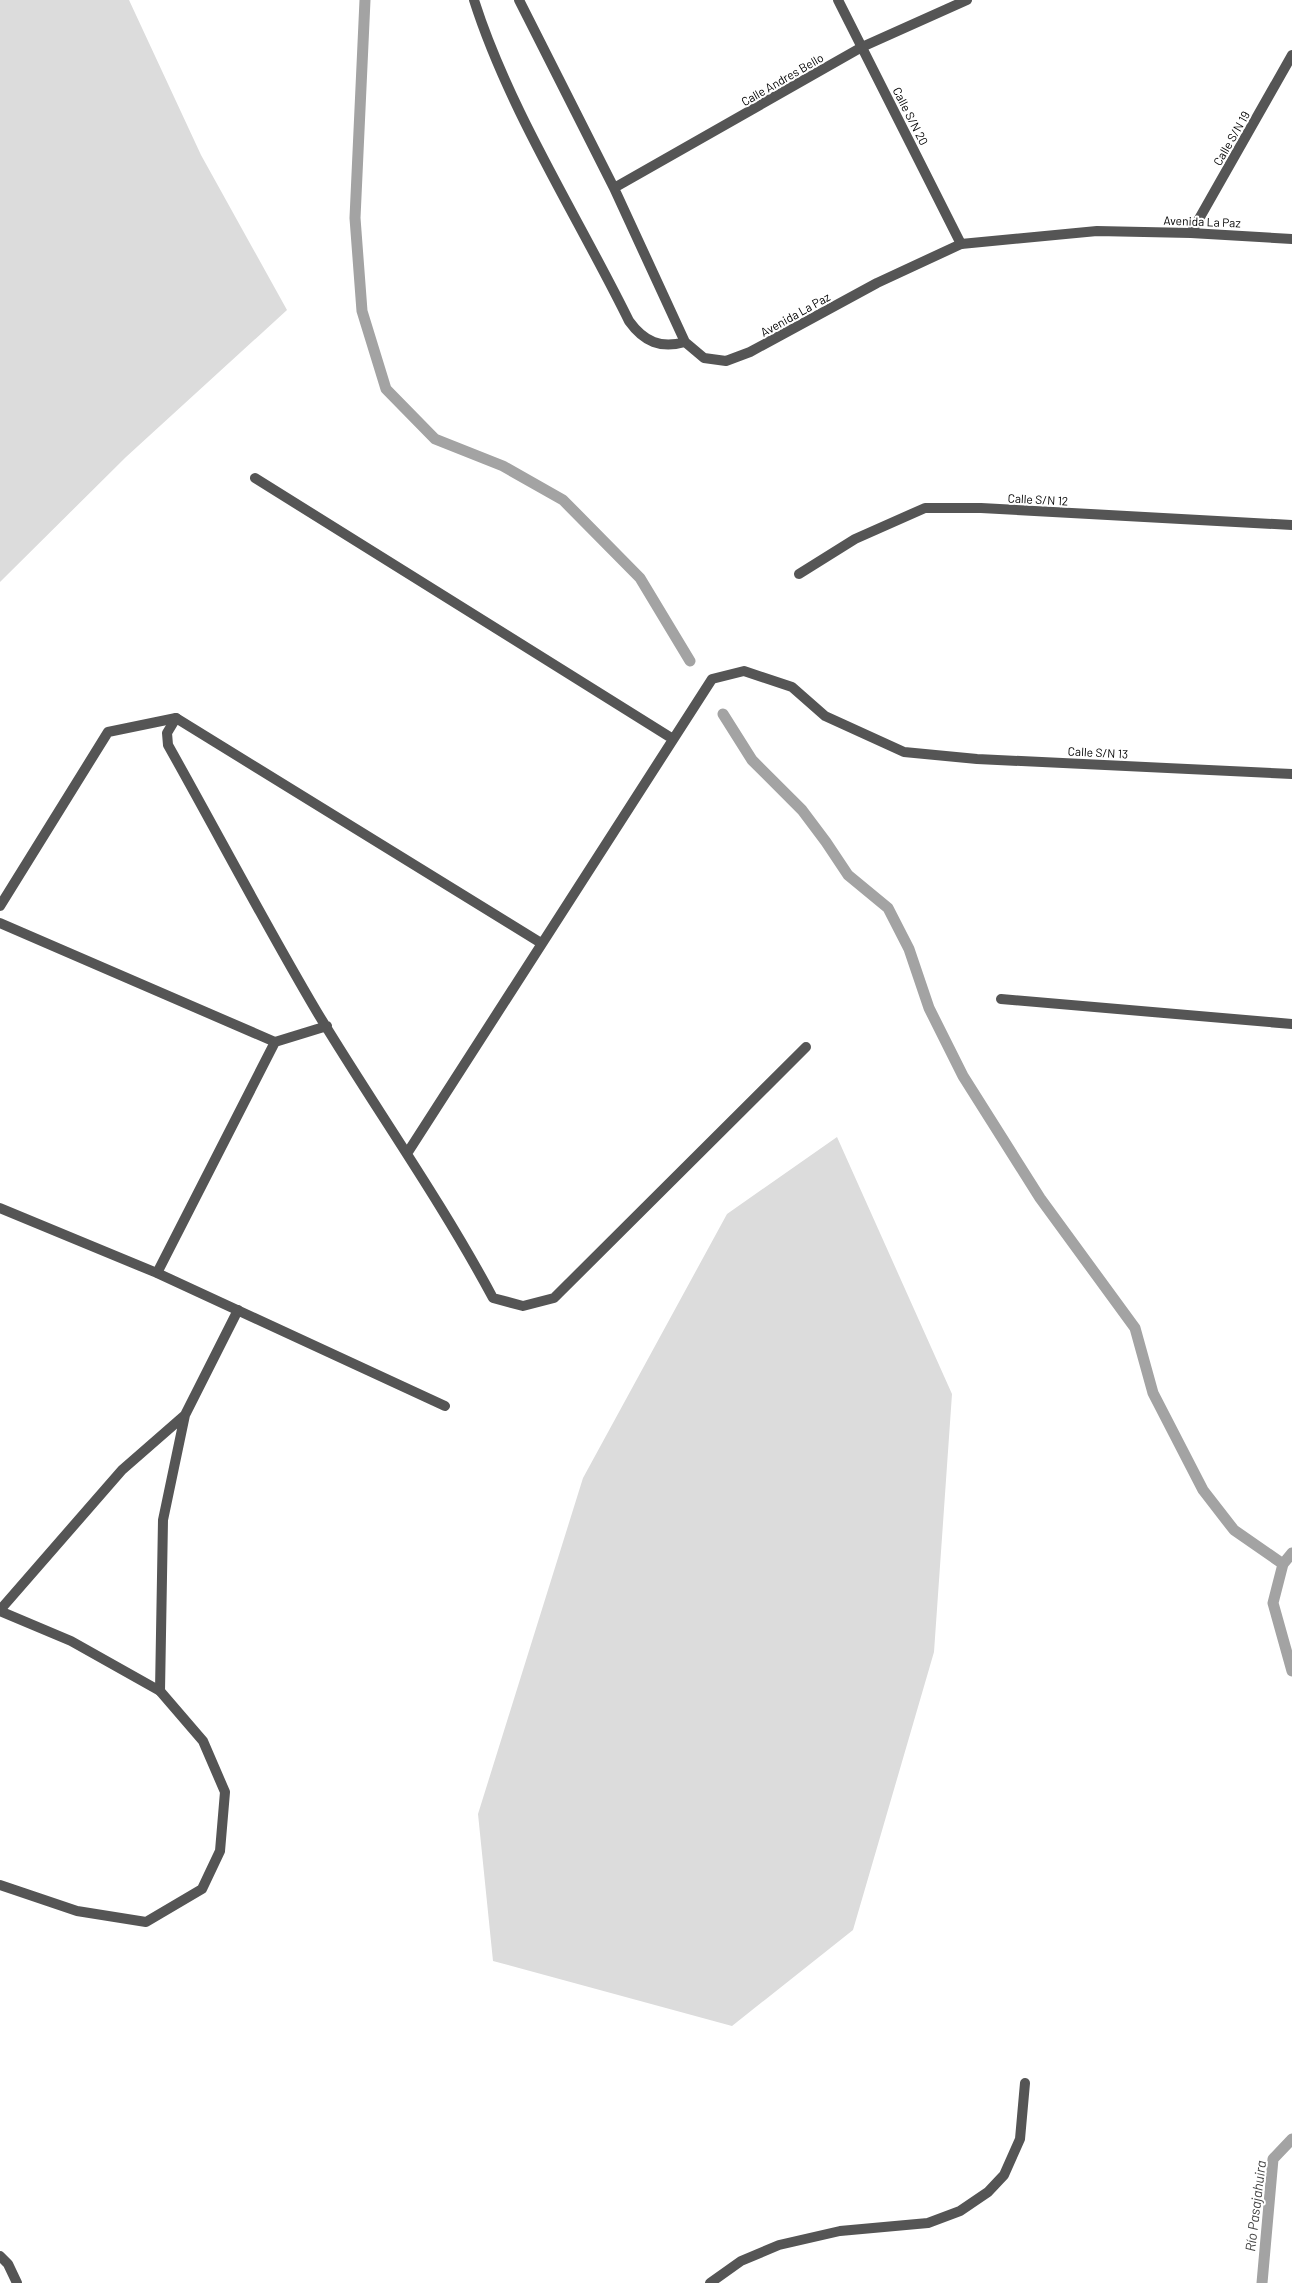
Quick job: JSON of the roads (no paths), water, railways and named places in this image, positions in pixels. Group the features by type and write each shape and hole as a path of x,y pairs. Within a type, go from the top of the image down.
{"street":[{"path":"474,0 494,55 513,96 630,321 645,339 659,345 674,345 685,342"},
{"name":"Avenida La Paz","path":"519,0 614,188 685,342 704,358 726,361 750,352 877,283 962,244 1097,231 1191,233 1292,239"},
{"name":"Calle S/N 20","path":"838,0 962,244"},
{"name":"Calle Andres Bello","path":"614,188 862,47 967,0"},
{"name":"Calle S/N 19","path":"1191,233 1292,55"},
{"path":"255,478 673,739"},
{"name":"Calle S/N 12","path":"799,574 855,539 925,508 981,508 1292,525"},
{"name":"Calle S/N 13","path":"408,1152 540,943 712,679 744,671 792,687 824,716 904,752 977,760 1292,774"},
{"path":"176,718 167,733 168,745 327,1026 408,1152 493,1298 523,1306 554,1298 806,1047"},
{"path":"0,906 108,732 176,718 540,943"},
{"path":"0,924 275,1042 327,1026"},
{"path":"1001,999 1292,1024"},
{"path":"157,1273 275,1042"},
{"path":"0,1208 157,1273 444,1406"},
{"path":"160,1691 163,1520 185,1415 238,1310"},
{"path":"0,1885 77,1911 146,1922 202,1889 220,1851 225,1792 203,1741 160,1691 72,1641 0,1611 122,1470 185,1415"},
{"path":"710,2283 740,2261 779,2245 840,2231 928,2223 967,2206 988,2192 1004,2175 1020,2139 1025,2083"},
{"path":"0,2256 8,2264 18,2283"}],"waterway":[{"path":"365,0 355,218 362,311 386,389 435,439 503,466 563,500 640,578 690,661"},
{"path":"723,714 752,760 802,810 848,875 888,908 909,949 929,1008 963,1076 1040,1198 1135,1328 1153,1393 1203,1490 1234,1530 1283,1564"},
{"name":"Río Pasajahuira","path":"1292,1553 1283,1564 1273,1603 1292,1671"},
{"name":"Río Pasajahuira","path":"1262,2283 1273,2159 1292,2139"}]}
